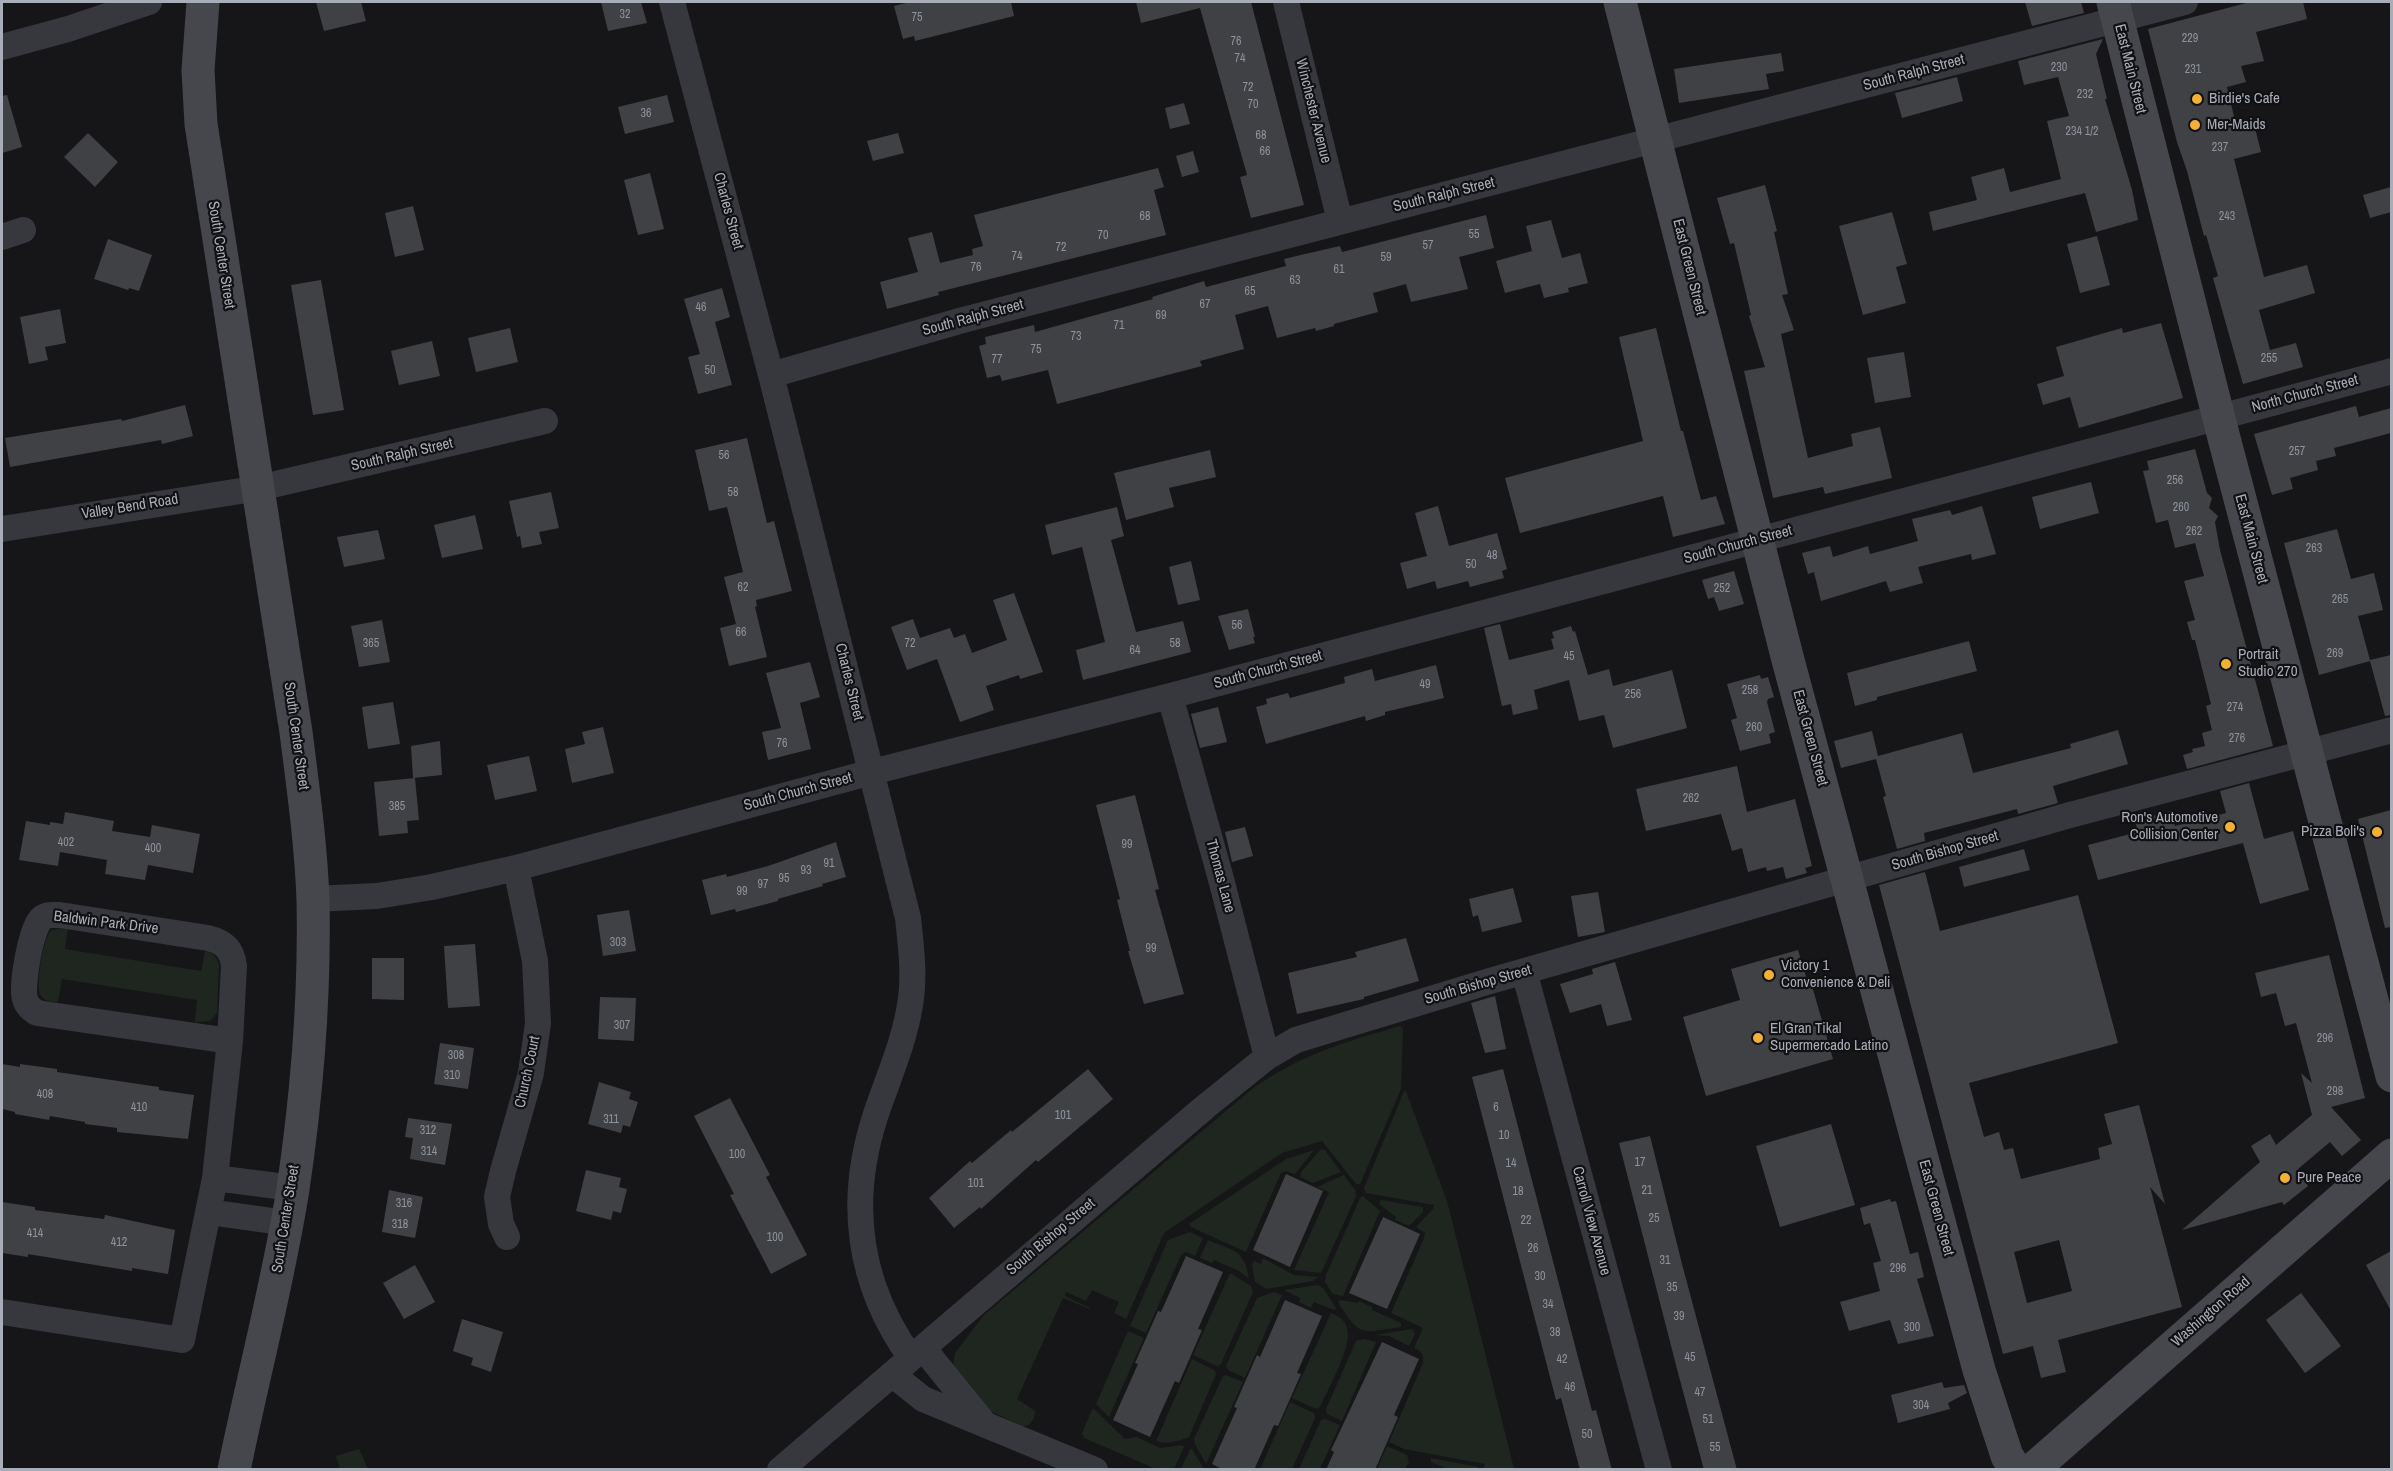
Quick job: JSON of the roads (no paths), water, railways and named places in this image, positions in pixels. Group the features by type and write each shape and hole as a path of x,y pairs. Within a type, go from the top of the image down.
{"street":[{"path":"2,47 68,29 149,2"},
{"name":"South Center Street","path":"203,2 198,70 201,124 296,732 305,801 313,899 313,975 309,1046 293,1188 272,1301 234,1470"},
{"name":"Charles Street","path":"672,2 771,375 908,918 912,980 910,1003 904,1030 875,1116 865,1154 861,1224 873,1288 884,1316 909,1360"},
{"name":"Winchester Avenue","path":"1286,2 1340,221"},
{"name":"East Green Street","path":"1620,2 1788,660 1979,1370 2007,1456 2016,1470"},
{"name":"South Ralph Street","path":"771,375 963,320 1656,140 2115,10 2185,2"},
{"name":"East Main Street","path":"2115,10 2390,1065"},
{"name":"North Church Street","path":"2219,416 2391,370"},
{"name":"South Church Street","path":"313,899 432,887 516,868 2219,416"},
{"name":"South Ralph Street","path":"259,488 545,422"},
{"name":"Valley Bend Road","path":"2,529 259,488"},
{"name":"Thomas Lane","path":"1170,696 1267,1057"},
{"name":"South Bishop Street","path":"780,1470 1026,1258 1267,1057 1296,1040 1524,971 2070,815 2391,730"},
{"name":"Church Court","path":"507,1236 501,1224 498,1197 503,1171 531,1072 538,1023 535,961 516,868"},
{"name":"Baldwin Park Drive","path":"2,1312 182,1340 215,1178 230,1041 232,956 227,947 217,940 60,915 41,918 35,927 24,988 25,999 29,1007 37,1013 230,1041"},
{"name":"Carroll View Avenue","path":"1524,971 1659,1470"},
{"name":"Washington Road","path":"2032,1470 2391,1155"},
{"path":"215,1178 293,1188"},
{"path":"209,1212 287,1223"},
{"path":"909,1360 923,1399 1095,1470"},
{"path":"909,1360 985,1424"}],"place":[{"name":"Birdie's Cafe","path":"2197,99"},
{"name":"Mer-Maids","path":"2195,125"},
{"name":"Portrait Studio 270","path":"2226,664"},
{"name":"Ron's Automotive Collision Center","path":"2230,827"},
{"name":"Pizza Boli's","path":"2377,832"},
{"name":"Victory 1 Convenience & Deli","path":"1769,975"},
{"name":"El Gran Tikal Supermercado Latino","path":"1758,1038"},
{"name":"Pure Peace","path":"2285,1178"}]}
